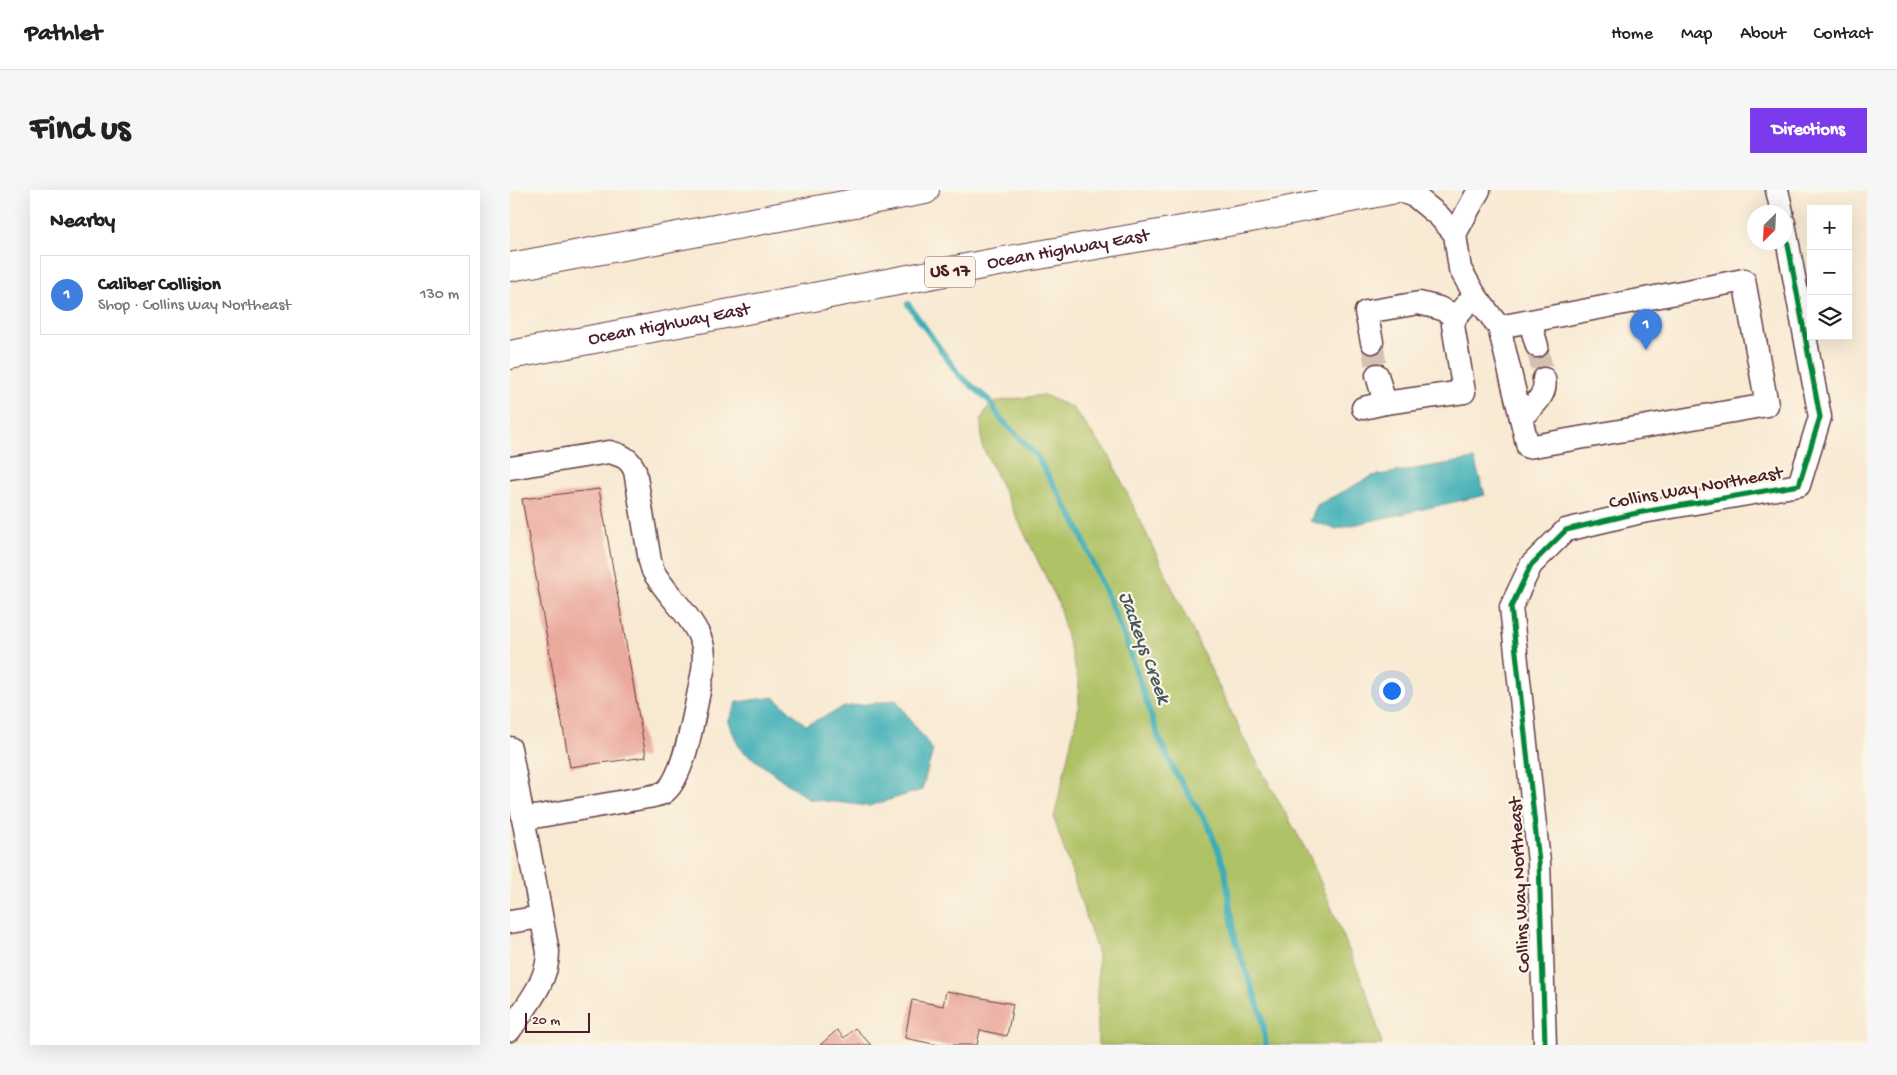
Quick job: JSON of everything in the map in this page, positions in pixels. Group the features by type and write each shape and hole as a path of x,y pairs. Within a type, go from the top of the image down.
{"highway":[{"path":"510,267 925,190"},
{"path":"1245,219 1328,190"},
{"name":"Ocean Highway East","path":"510,355 987,264 1245,219 1391,190"}],"street":[{"path":"1399,190 1416,197 1439,216 1455,234 1460,269 1475,295 1499,327 1528,447 1767,405 1744,280 1499,327"},
{"path":"1455,234 1479,190"},
{"path":"1777,190 1780,205"},
{"name":"Collins Way Northeast","path":"1545,1045 1539,862 1511,607 1531,565 1566,530 1638,513 1799,485 1820,417 1789,250"},
{"path":"1363,408 1384,403 1464,392 1453,325 1456,316 1475,295"},
{"path":"1372,342 1366,312 1419,302 1456,316"},
{"path":"1530,322 1537,346"},
{"path":"1377,375 1384,403"},
{"path":"1521,417 1541,397 1546,386 1544,379"},
{"path":"510,468 609,452 620,455 631,462 635,471 653,571 696,631 702,644 704,656 703,671 683,763 672,784 664,793 523,819"},
{"path":"510,1030 538,987 548,965 548,952 511,760"},
{"path":"510,922 541,916"}],"green space":[{"path":"1044,395 1073,408 1110,457 1243,737 1311,859 1371,1003 1382,1045 1098,1045 1098,954 1054,818 1079,707 1079,683 1058,602 982,446 981,419 991,402"}],"water":[{"path":"1474,459 1485,495 1336,529 1310,521 1317,505 1372,476"},
{"path":"774,697 806,725 844,707 896,700 933,750 922,790 869,806 808,799 740,749 728,722 737,702"}],"building":[{"path":"599,489 646,757 570,767 522,499"},
{"path":"946,991 1013,1004 1007,1036 980,1030 977,1045 938,1045 905,1038 912,1000 943,1006"},
{"path":"855,1028 871,1045 820,1045 837,1030 844,1038"}],"waterway":[{"name":"Jackeys Creek","path":"908,304 959,375 991,402 999,417 1036,455 1076,523 1125,638 1158,736 1175,772 1209,827 1225,869 1234,938 1261,1013 1266,1045"}],"tunnel":[{"path":"1372,342 1377,375"},
{"path":"1537,346 1544,379"}],"cycle path":[{"path":"1545,1045 1539,862 1511,607 1531,565 1566,530 1637,513 1799,485 1820,417 1789,250"}],"place":[{"name":"Caliber Collision","path":"1646,350"}]}
